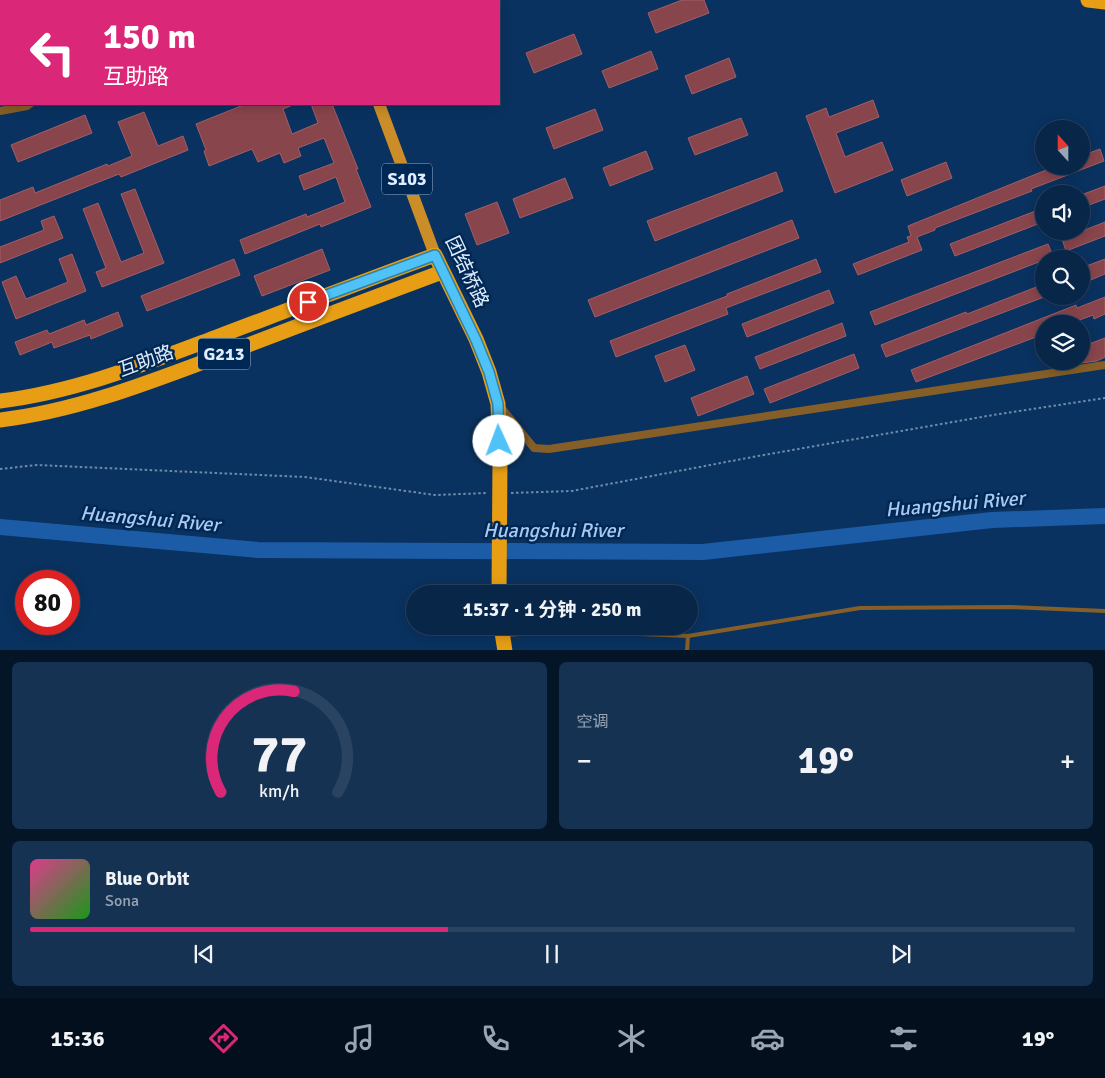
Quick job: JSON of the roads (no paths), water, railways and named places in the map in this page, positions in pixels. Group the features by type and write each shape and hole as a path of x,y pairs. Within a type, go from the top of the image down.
{"highway":[{"path":"1088,0 1105,2"},
{"name":"团结桥路","path":"435,255 476,340 489,372 498,404 500,460 499,585"},
{"name":"互助路","path":"0,401 64,389 127,370 435,255"},
{"name":"互助路","path":"0,420 26,417 68,407 133,388 442,272"},
{"path":"495,650 499,635"},
{"path":"501,635 505,650"}],"main road":[{"name":"团结桥路","path":"380,105 435,255"}],"street":[{"path":"0,110 28,105"},
{"path":"498,404 534,448 549,449 1105,365"}],"lane":[{"path":"664,635 688,636 860,608 1010,607 1105,611"},
{"path":"688,636 688,650"}],"waterway":[{"name":"Huangshui River","path":"0,527 258,550 703,552 992,520 1105,516"}]}
